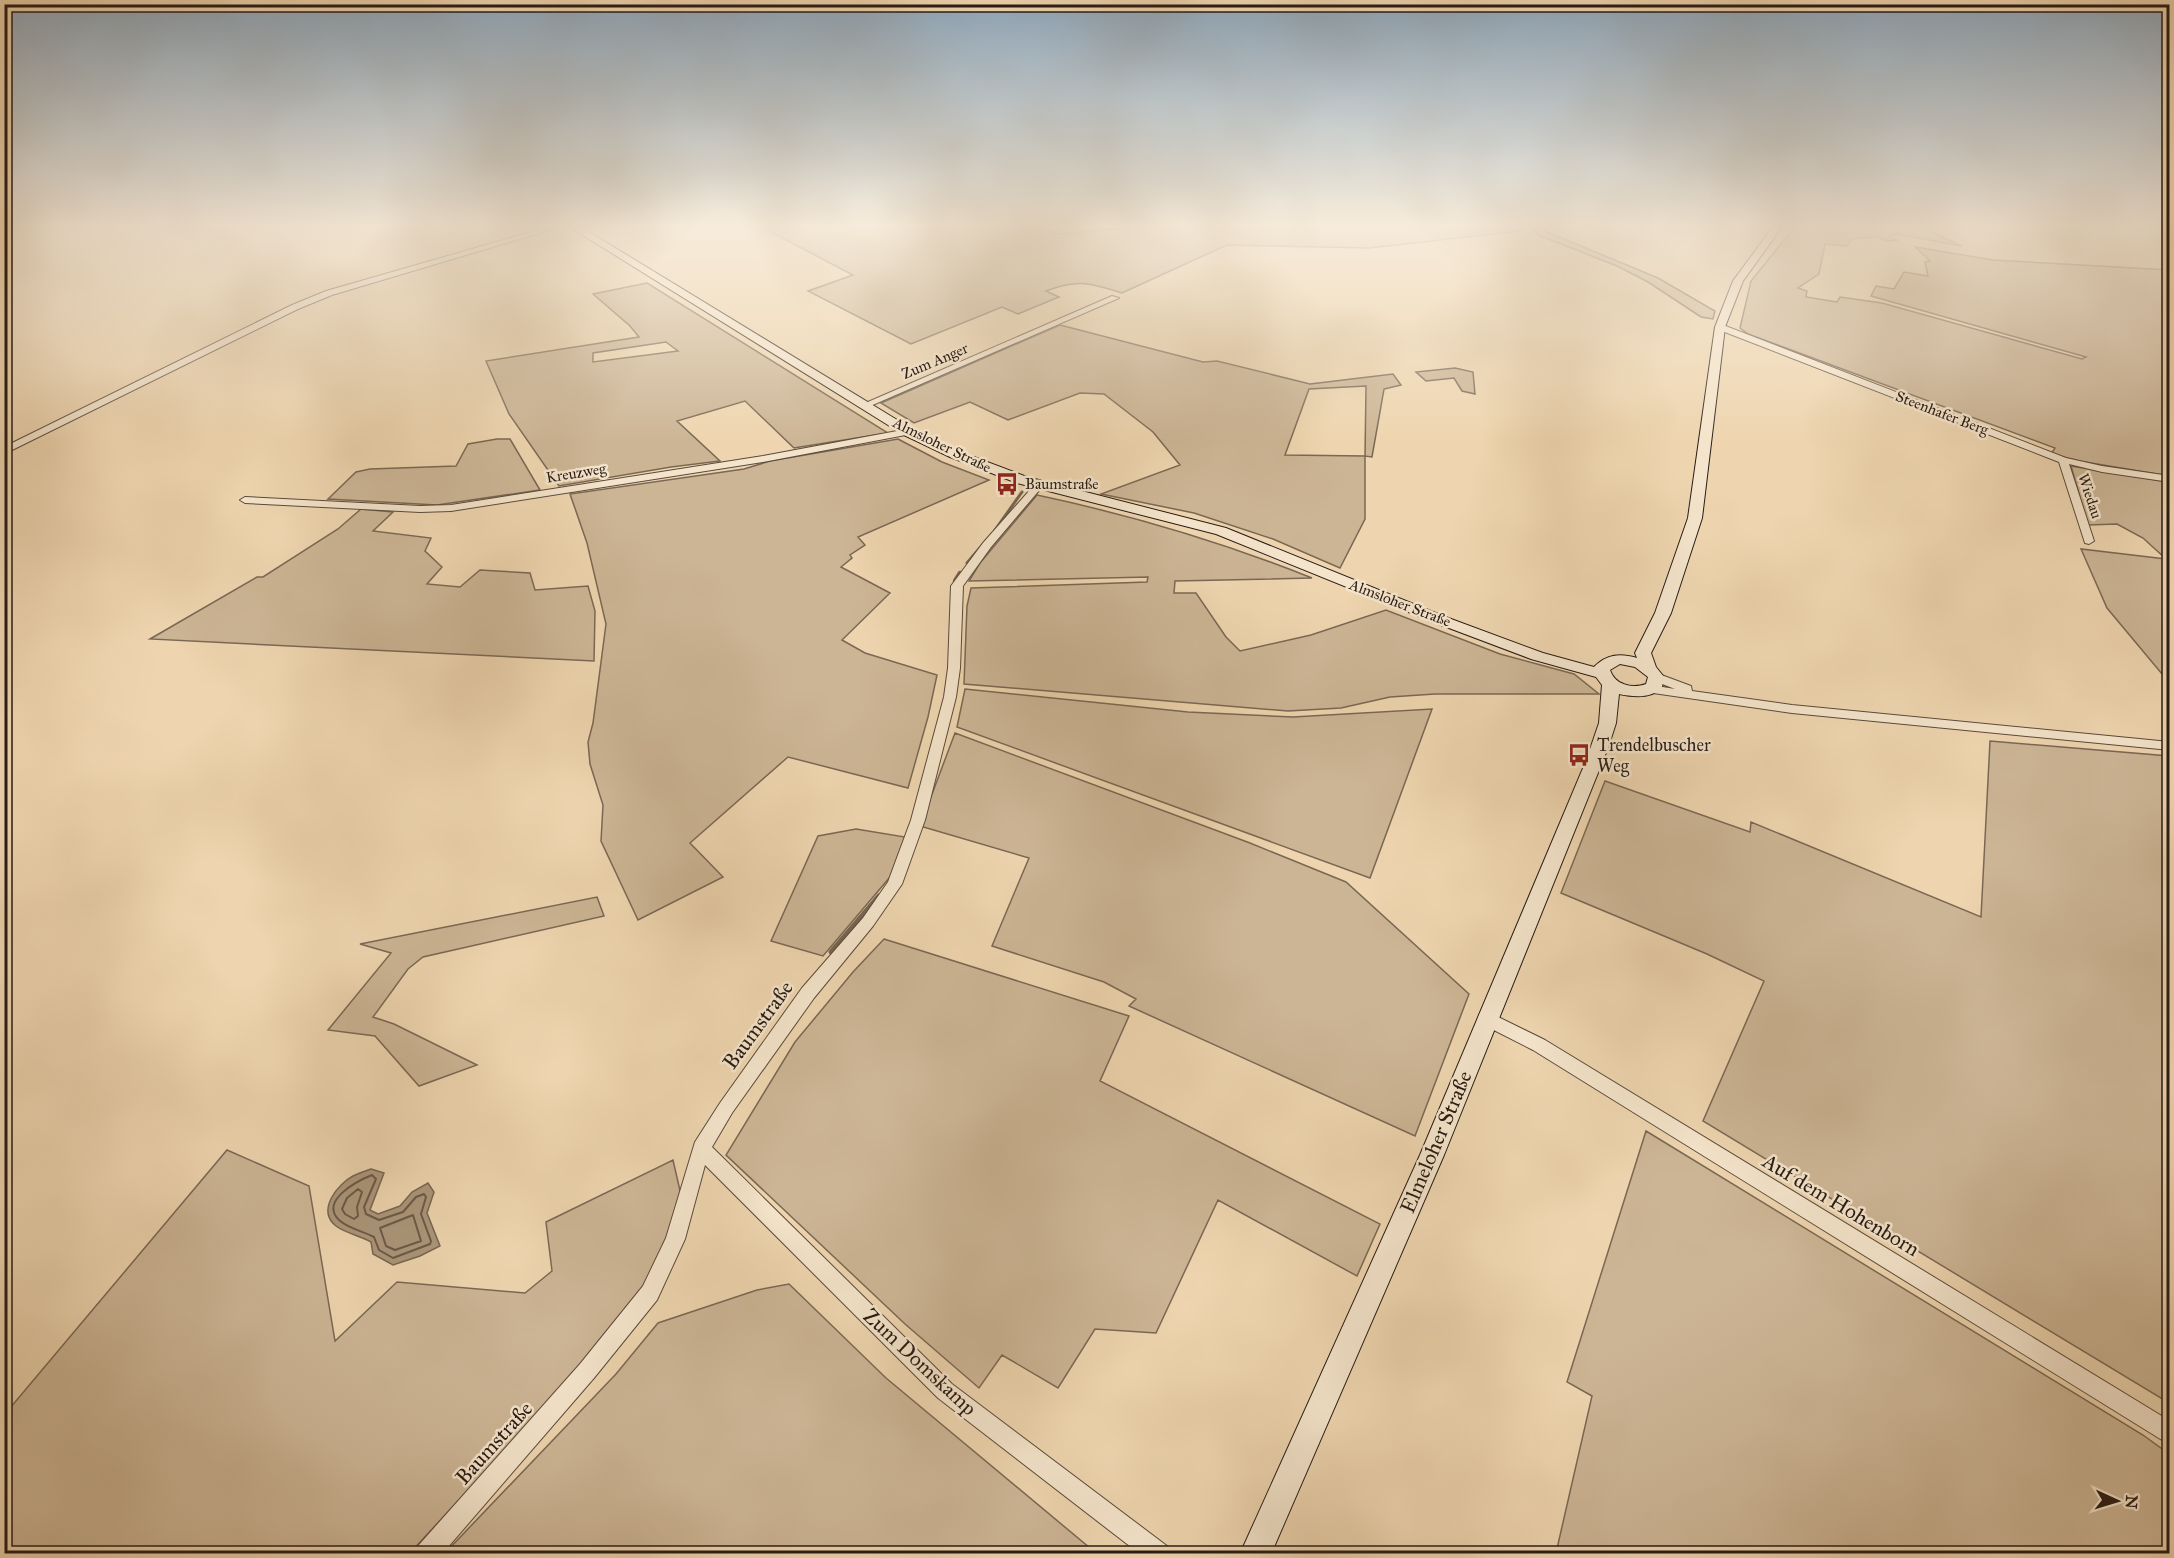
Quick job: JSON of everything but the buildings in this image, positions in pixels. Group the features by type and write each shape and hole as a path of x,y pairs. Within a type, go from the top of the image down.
{"street":[{"path":"4,451 295,307 323,297"},
{"name":"Almsloher Straße","path":"687,297 908,432 999,473 1221,531 1438,619 1537,656 1609,670"},
{"path":"1648,682 1643,653 1663,613 1671,584 1690,537 1700,496 1720,327 1732,297"},
{"name":"Zum Anger","path":"865,405 1115,298"},
{"name":"Steenhafer Berg","path":"1720,327 2062,460 2102,469 2169,479"},
{"name":"Kreuzweg","path":"245,500 420,509 451,508 763,459 908,432"},
{"name":"Wiedau","path":"2062,460 2089,541"},
{"name":"Baumstraße","path":"426,1554 587,1371 651,1293 675,1239 701,1148 726,1108 808,993 868,922 895,884 918,820 950,698 954,668 954,601 957,586 987,545 1039,485"},
{"path":"1609,670 1631,650 1653,610 1671,584"},
{"path":"1609,670 1631,661 1648,682"},
{"path":"1609,670 1723,701 2169,746"},
{"name":"Elmeloher Straße","path":"1255,1554 1432,1155 1486,1018 1608,726 1613,699 1609,670"},
{"name":"Elmeloher Straße","path":"1608,726 1648,682"},
{"name":"Auf dem Hohenborn","path":"1486,1018 1539,1045 2169,1434"},
{"name":"Zum Domskamp","path":"701,1148 945,1391 1159,1554"}],"shaded area":[{"path":"596,297 669,297 888,433 794,448 745,401 677,421 720,461 559,486 509,414 486,361 639,337 630,326","holes":["666,342 678,351 593,362 593,353"]},
{"path":"819,297 1059,297 1018,314 1002,307 911,344"},
{"path":"1670,297 1690,297 1715,311 1713,319 1701,317"},
{"path":"1747,297 1806,297 1837,302 1840,297 1882,303 2082,359 2086,357 1873,297 2169,297 2169,476 2051,454 2055,448 1748,334 1740,328"},
{"path":"1060,325 1203,362 1217,361 1310,384 1393,374 1401,385 1384,389 1372,457 1365,456 1365,519 1340,568 1273,539 1194,513 1101,494 1180,465 1153,432 1104,394 1080,393 1008,420 970,402 914,423 881,403","holes":["1366,386 1365,456 1285,455 1309,389"]},
{"path":"1455,368 1473,372 1475,394 1462,391 1454,378 1426,381 1416,372"},
{"path":"510,439 540,490 437,505 328,499 356,472 370,469 456,466 468,444"},
{"path":"898,439 942,462 989,480 858,537 865,545 850,555 852,558 841,567 890,593 842,640 865,653 937,675 908,788 788,757 690,843 723,877 638,920 601,841 603,805 590,764 588,742 593,723 606,624 587,543 570,494 744,469 770,461"},
{"path":"2071,466 2169,482 2169,673 2162,674 2107,608 2081,549 2166,559 2143,538 2117,524 2088,525"},
{"path":"1037,495 1176,530 1312,578 1175,581 1174,593 1196,593 1226,637 1240,651 1311,635 1386,610 1500,654 1574,674 1599,694 1435,694 1390,697 1341,708 1288,711 964,684 967,606 971,588 1147,582 1148,577 969,581 980,563"},
{"path":"361,509 393,512 373,531 431,538 425,551 442,567 427,584 460,587 480,570 530,573 535,590 588,586 595,611 594,661 150,639 257,577 263,577 338,529"},
{"path":"965,689 1188,712 1293,717 1432,709 1370,878 957,727"},
{"path":"955,733 1250,843 1346,882 1469,994 1415,1136 1129,1006 1136,999 1104,982 992,946 1029,858 920,826"},
{"path":"1990,741 2169,756 2169,1403 1703,1121 1764,981 1707,954 1561,893 1605,781 1750,832 1751,822 1981,917"},
{"path":"856,829 905,837 890,877 823,956 771,941 818,836"},
{"path":"597,897 604,916 423,957 408,969 373,1017 394,1024 477,1065 419,1086 375,1036 328,1030 391,953 360,944"},
{"path":"884,939 1129,1016 1100,1081 1380,1224 1357,1276 1218,1200 1156,1333 1095,1329 1058,1388 1002,1355 979,1388 905,1324 726,1155 795,1042 853,972"},
{"path":"1646,1131 2143,1435 2169,1454 2169,1553 1556,1553 1592,1396 1567,1382"},
{"path":"227,1150 309,1186 335,1341 397,1282 525,1293 552,1271 546,1222 673,1160 681,1195 669,1236 642,1292 584,1365 410,1553 5,1554 5,1414"},
{"path":"789,1284 886,1378 1096,1553 445,1553 616,1374 658,1323 757,1290"}],"water":[{"path":"371,1169 384,1173 370,1210 378,1214 400,1206 412,1192 428,1183 434,1192 427,1213 440,1246 393,1265 373,1254 371,1242 344,1231 330,1220 329,1205 336,1191 347,1180"}],"waterway":[{"path":"995,530 1022,492"},
{"path":"967,563 984,543"},
{"path":"955,581 960,573"},
{"path":"831,952 879,896"}],"place":[{"name":"Baumstraße","path":"1007,484"},
{"name":"Trendelbuscher Weg","path":"1579,755"}]}
